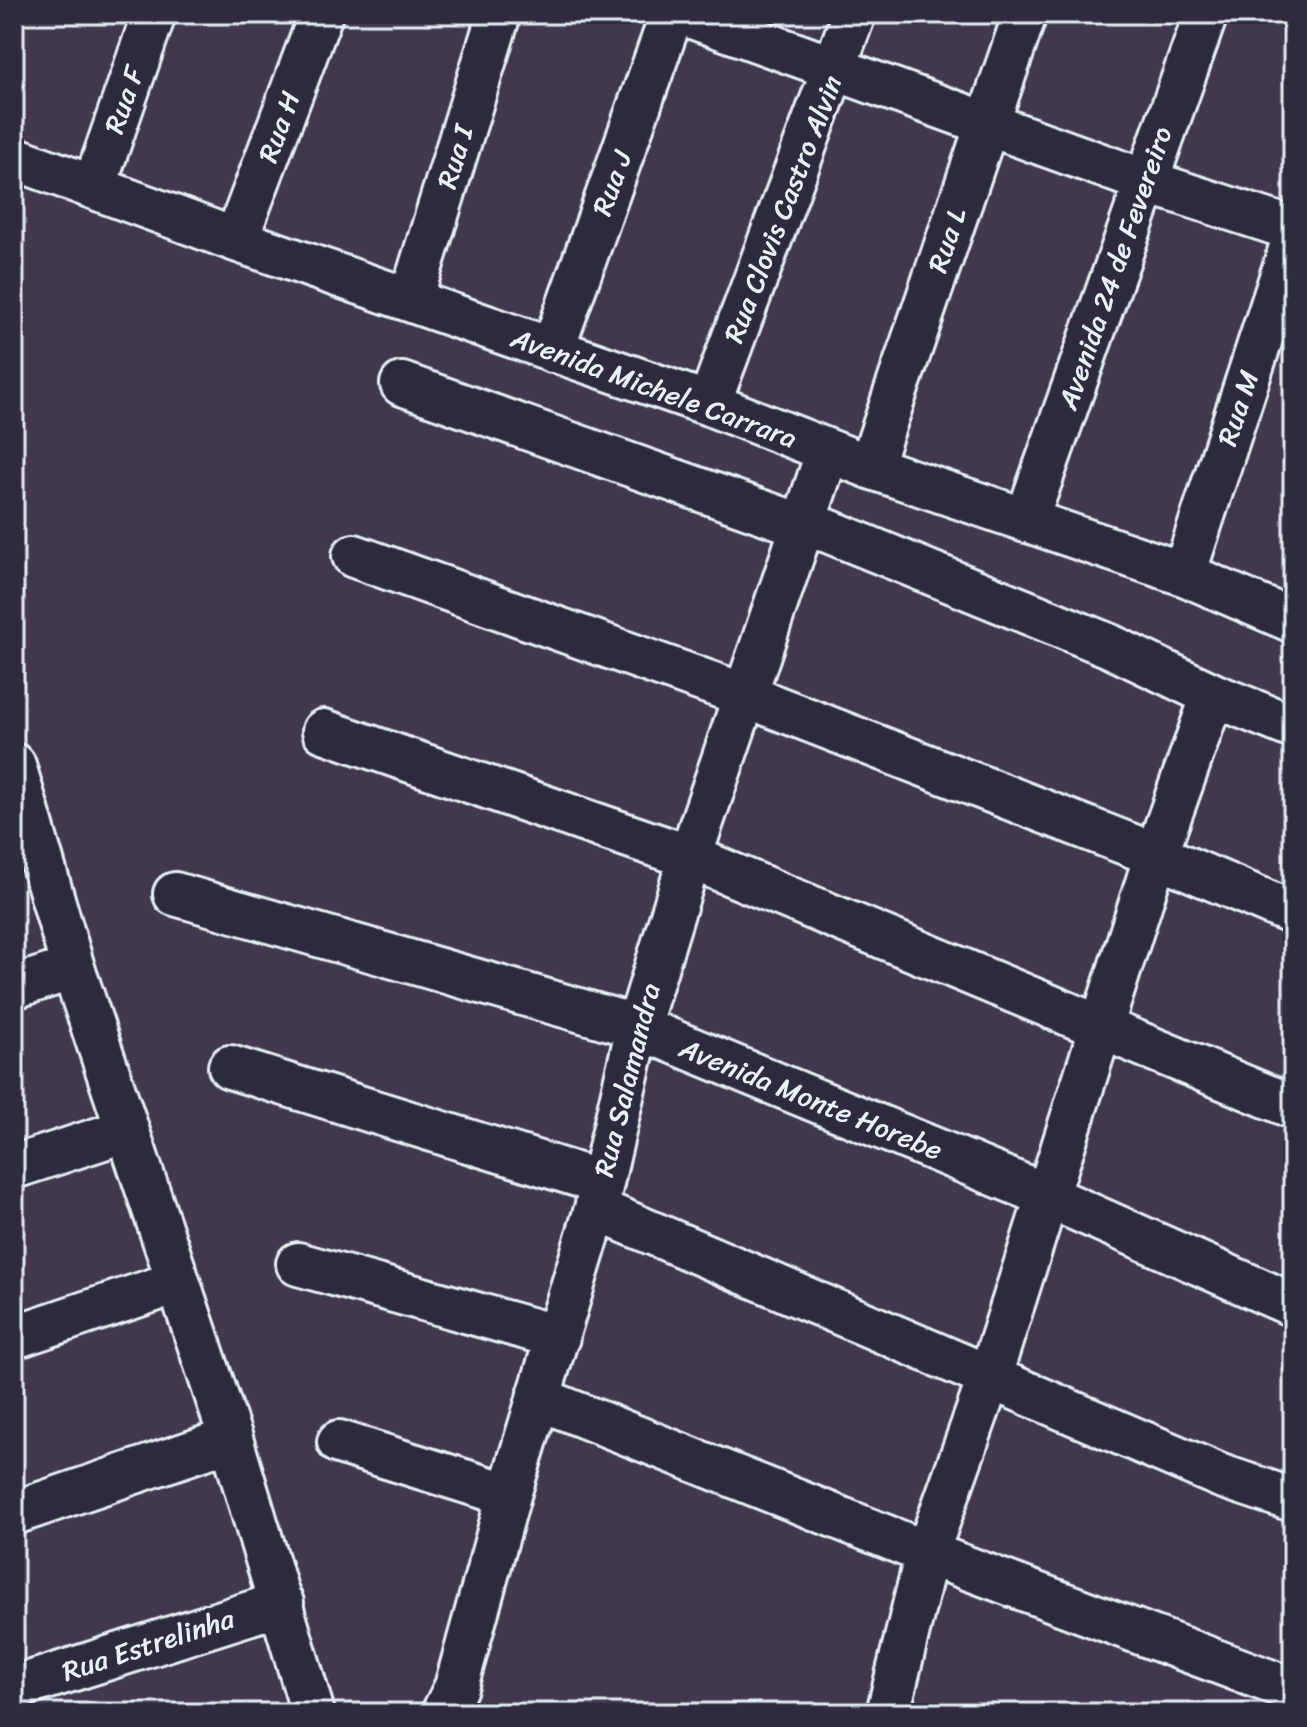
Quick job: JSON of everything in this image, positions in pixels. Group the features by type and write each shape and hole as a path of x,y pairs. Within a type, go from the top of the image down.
{"street":[{"name":"Rua F","path":"94,187 154,14"},
{"name":"Rua H","path":"236,240 321,14"},
{"name":"Rua I","path":"411,299 499,14"},
{"name":"Rua J","path":"552,351 672,14"},
{"path":"684,14 1145,181 1293,229"},
{"name":"Rua Clovis Castro Alvin","path":"709,404 854,14"},
{"name":"Rua L","path":"870,467 1025,14"},
{"name":"Avenida 24 de Fevereiro","path":"1026,521 1206,14"},
{"name":"Avenida Michele Carrara","path":"14,158 236,240 709,404 870,467 1184,574 1293,621"},
{"name":"Rua M","path":"1184,574 1293,241"},
{"path":"402,384 800,525 828,531 1110,646 1213,695 1293,727"},
{"name":"Rua Salamandra","path":"443,1713 456,1687 509,1495 558,1337 598,1195 638,1027 690,857 800,525 828,451"},
{"path":"354,556 744,695 1156,855 1293,913"},
{"path":"888,1713 927,1553 989,1379 1045,1195 1156,855 1213,695"},
{"path":"324,731 690,857 1293,1107"},
{"path":"17,789 73,968 231,1439 313,1713"},
{"name":"Avenida Monte Horebe","path":"175,894 638,1027 1045,1195 1293,1305"},
{"path":"14,987 73,968"},
{"path":"230,1067 598,1195 989,1379 1221,1476 1293,1500"},
{"path":"14,1167 127,1130"},
{"path":"298,1264 558,1337"},
{"path":"14,1337 178,1282"},
{"path":"538,1398 927,1553 1293,1690"},
{"path":"14,1513 231,1439"},
{"path":"339,1442 509,1495"},
{"name":"Rua Estrelinha","path":"14,1688 282,1603"}]}
